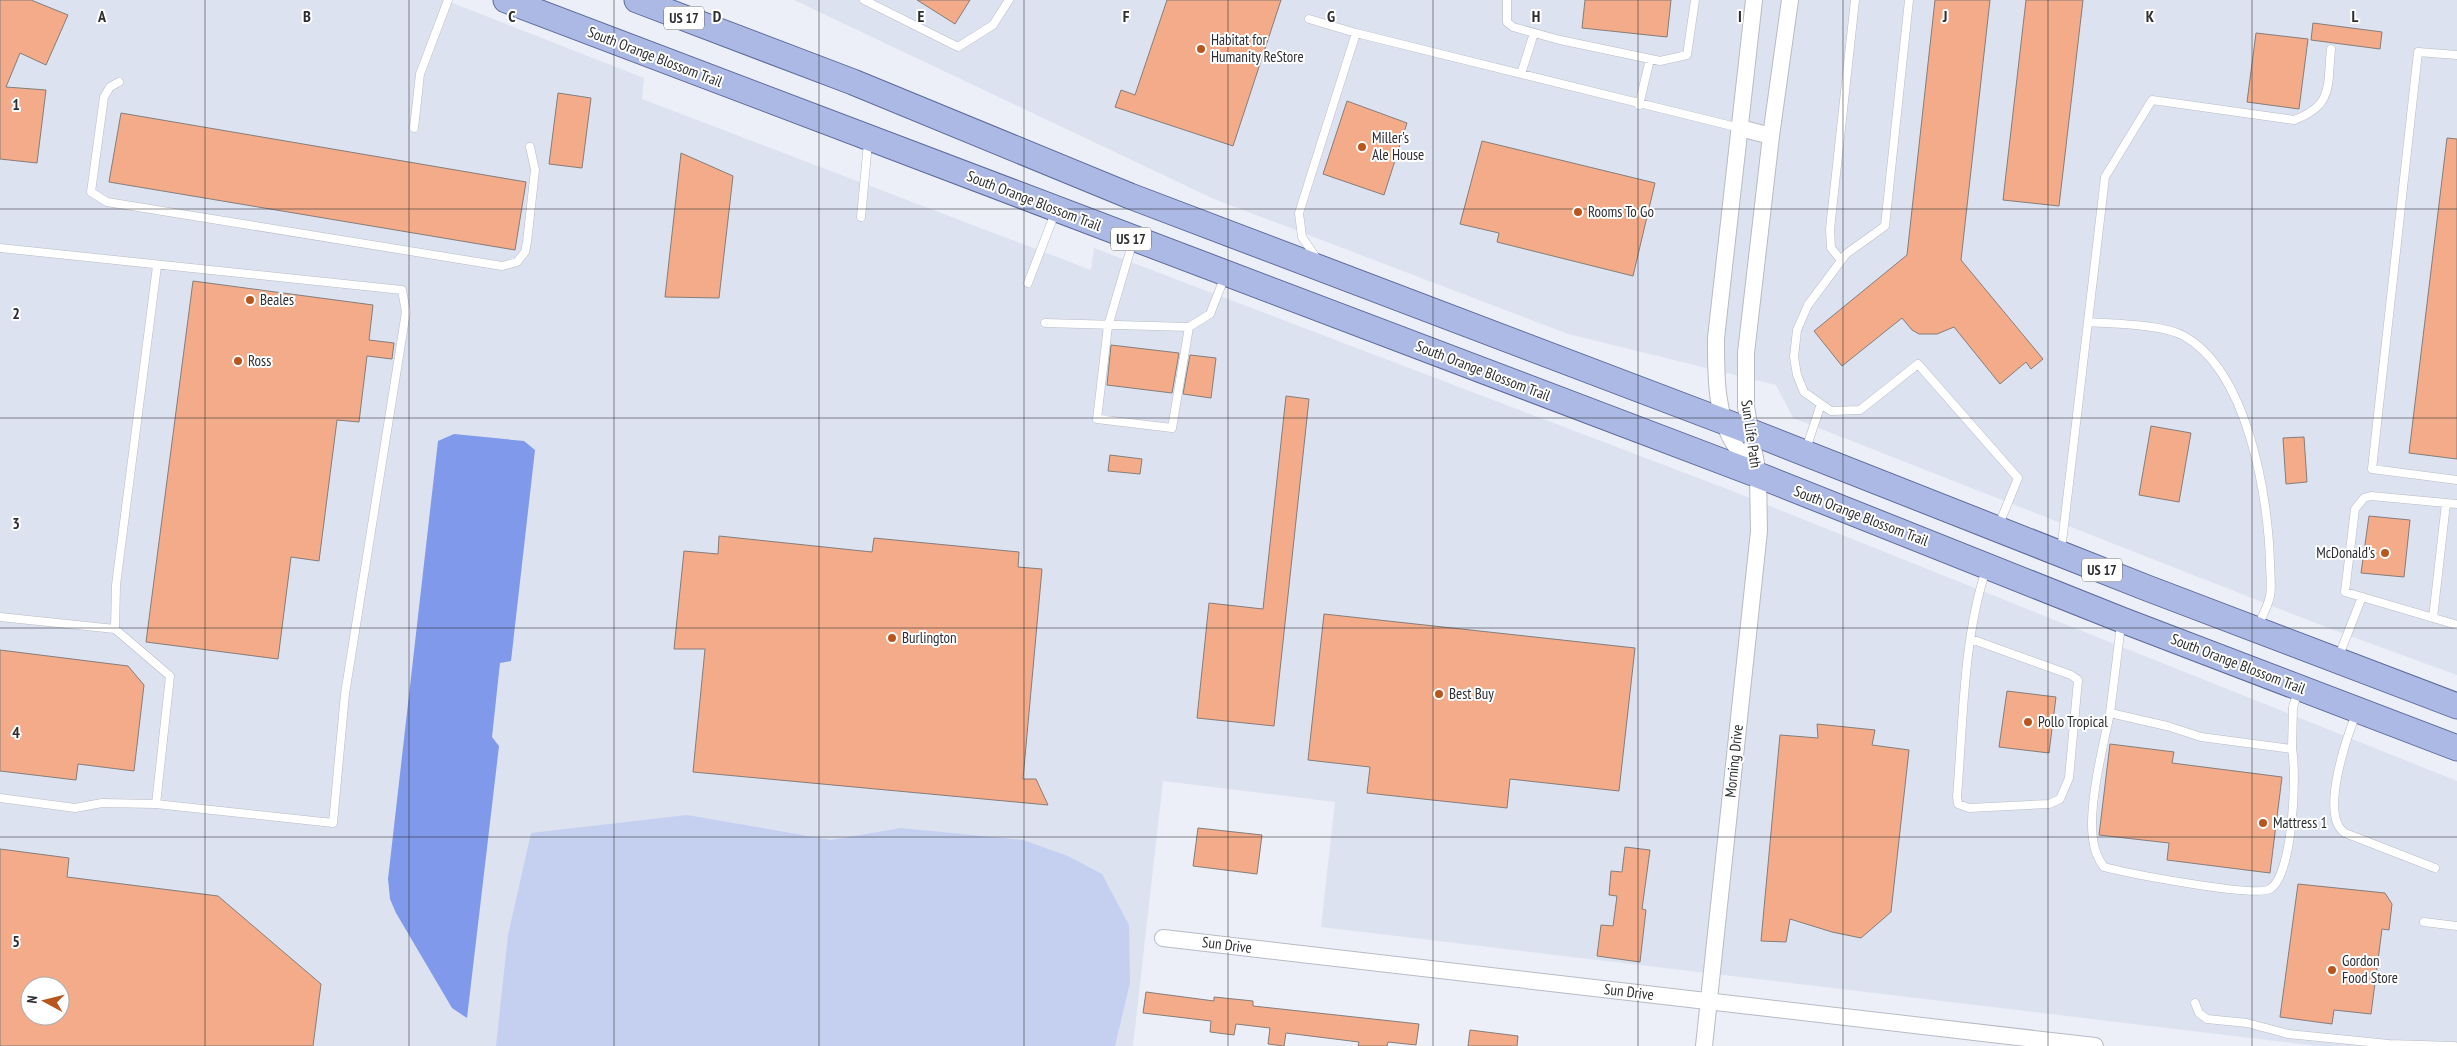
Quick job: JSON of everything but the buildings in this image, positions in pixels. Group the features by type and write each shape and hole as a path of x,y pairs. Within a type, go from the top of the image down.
{"main road":[{"name":"South Orange Blossom Trail","path":"506,0 1134,240 1758,475 2122,620 2457,748"},
{"name":"US 17","path":"637,0 853,82 1098,183 1323,270 1749,430 2061,554 2457,706"}],"street":[{"name":"Sun Life Path","path":"1754,0 1716,338 1719,397 1723,421 1734,444 1758,475"},
{"name":"Sun Life Path","path":"1758,475 1746,407 1746,353 1771,136 1790,0"},
{"path":"1740,128 1771,136"},
{"name":"Morning Drive","path":"1704,1046 1759,531 1758,475"},
{"name":"Sun Drive","path":"1163,938 2095,1046"}],"lane":[{"path":"414,128 420,74 448,0"},
{"path":"864,0 958,47 993,25 1009,0"},
{"path":"1507,0 1507,22 1513,27 1660,61 1687,55 1695,0"},
{"path":"1841,260 1831,248 1830,229 1856,0"},
{"path":"1909,0 1886,226 1841,260 1808,304 1797,330 1794,357 1797,375 1804,392 1831,410 1860,410 1918,364 2018,478 1997,528"},
{"path":"1310,19 1356,33 1639,105 1740,128"},
{"path":"1323,270 1302,236 1299,213 1356,33"},
{"path":"1521,74 1534,33"},
{"path":"2061,554 2105,177 2152,100 2294,120 2310,114 2325,100 2331,49"},
{"path":"2457,55 2418,52 2372,469 2457,480"},
{"path":"1639,105 1650,59"},
{"path":"119,82 110,87 104,97 91,192 107,202 502,266 517,262 524,252 527,242 536,170 530,147"},
{"path":"861,217 869,138"},
{"path":"1028,283 1056,210"},
{"path":"1134,240 1108,326 1096,419 1172,428 1189,327"},
{"path":"0,248 157,266 402,290 406,312 345,694 333,823 156,804 102,803 75,808 0,798"},
{"path":"115,629 117,576 157,266"},
{"path":"1045,323 1189,327 1210,314 1226,274"},
{"path":"2088,322 2172,331 2185,337 2220,370 2234,397 2255,450 2268,525 2270,596 2257,630"},
{"path":"1804,452 1821,404"},
{"path":"2457,504 2371,496 2364,498 2355,509 2345,592 2457,625"},
{"path":"2433,618 2446,503"},
{"path":"1971,639 2071,675 2078,680 2069,778 2060,799 2049,804 1969,808 1958,804 1957,797 1971,639 1982,584 1988,566"},
{"path":"2337,661 2362,597"},
{"path":"0,617 115,629 170,676 156,804"},
{"path":"2122,620 2110,712 2100,758 2092,838 2099,860 2104,867 2122,872 2232,890 2261,892 2269,890 2276,883 2288,852 2294,760 2292,749 2293,707 2299,688"},
{"path":"2358,710 2340,759 2334,815 2336,826 2344,834 2435,868"},
{"path":"2110,712 2167,726 2201,737 2292,749"},
{"path":"2424,922 2457,926"},
{"path":"2195,1002 2199,1013 2207,1018 2247,1023 2288,1034 2389,1044 2454,1046"}],"shaded area":[{"path":"0,0 445,0 644,78 642,99 1091,270 1094,248 1735,492 2457,781 2457,1046 2318,1046 1321,927 1335,802 1163,781 1133,1046 0,1046"},
{"path":"794,0 2457,0 2457,675 2336,631 1793,418 1776,385 1568,334 1214,199"},
{"path":"687,815 831,840 901,828 1023,840 1068,856 1102,874 1129,925 1130,983 1115,1046 496,1046 508,935 531,833"}],"water":[{"path":"454,434 524,441 535,450 511,661 500,663 492,737 499,746 467,1018 452,1008 396,913 390,899 388,879 438,441"}],"place":[{"name":"Habitat for Humanity ReStore","path":"1201,49"},
{"name":"Miller's Ale House","path":"1362,147"},
{"name":"Rooms To Go","path":"1578,212"},
{"name":"Beales","path":"250,300"},
{"name":"Ross","path":"238,361"},
{"name":"McDonald's","path":"2385,553"},
{"name":"Burlington","path":"892,638"},
{"name":"Best Buy","path":"1439,694"},
{"name":"Pollo Tropical","path":"2028,722"},
{"name":"Mattress 1","path":"2263,823"},
{"name":"Gordon Food Store","path":"2332,970"}]}
